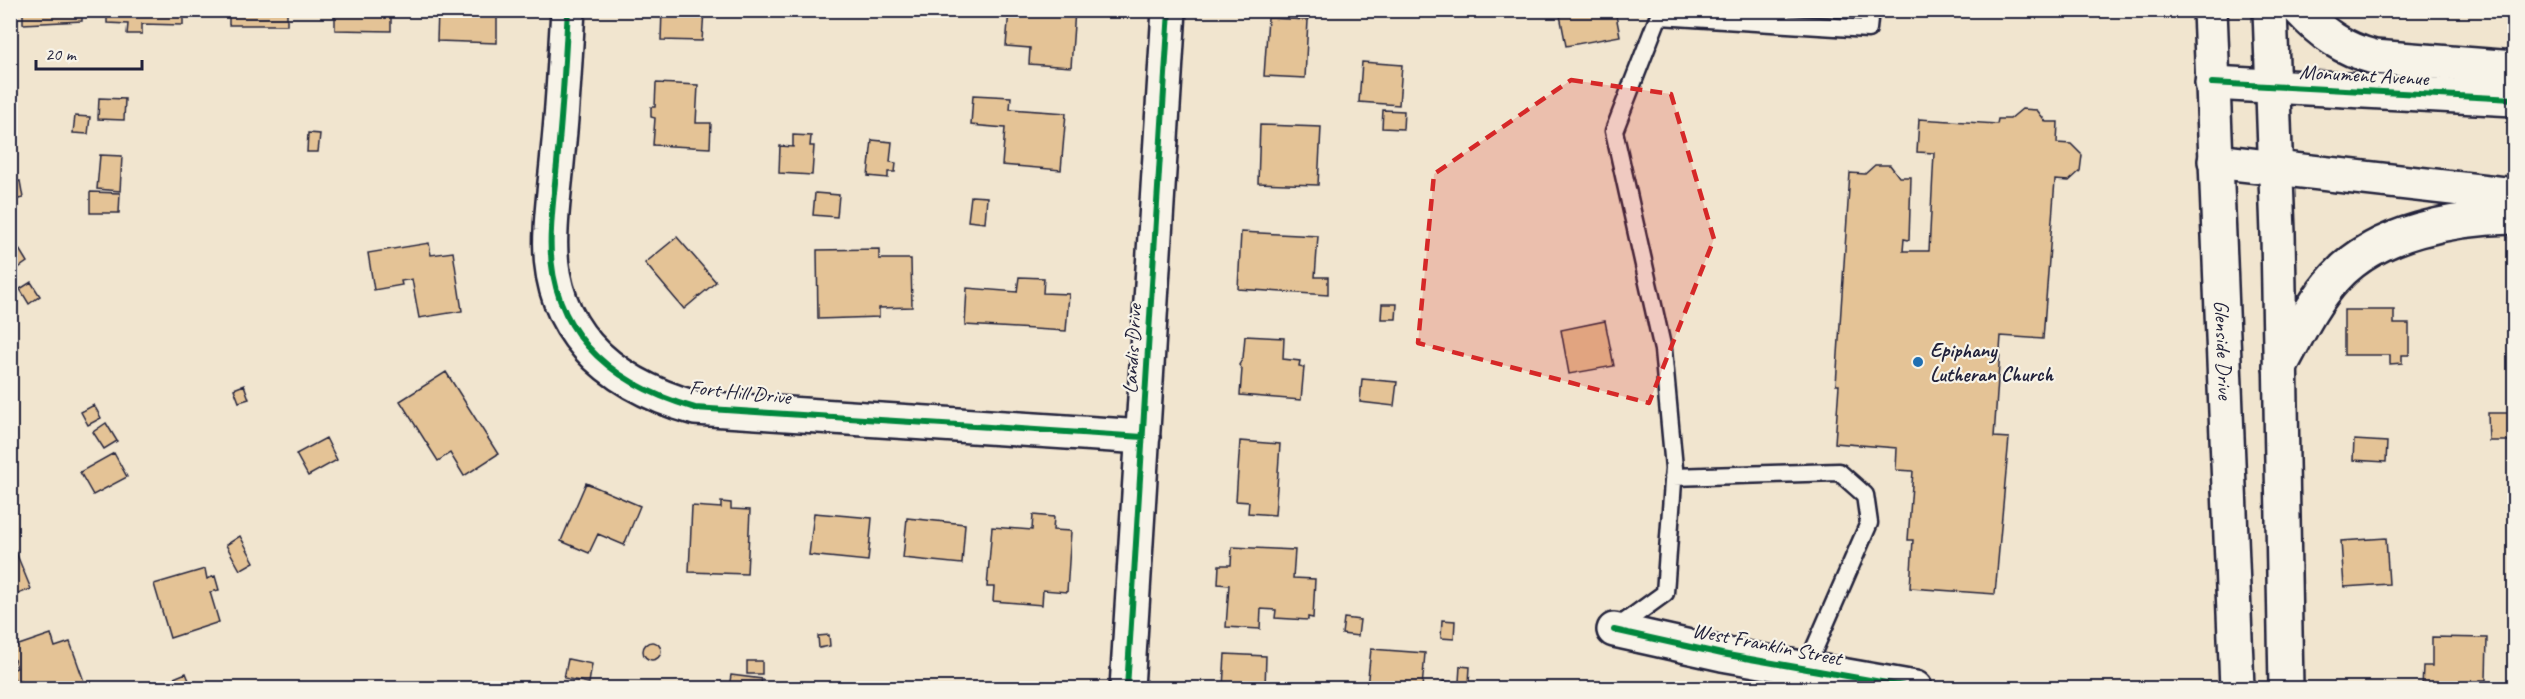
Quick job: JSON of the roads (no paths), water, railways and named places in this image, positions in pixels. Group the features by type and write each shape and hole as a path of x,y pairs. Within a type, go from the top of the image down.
{"street":[{"name":"Fort Hill Drive","path":"568,10 562,110 550,230 552,261 558,291 570,323 581,341 608,367 635,386 695,408 1143,437"},
{"name":"Landis Drive","path":"1127,688 1169,10"},
{"name":"Glenside Drive","path":"2210,10 2237,688"},
{"path":"2270,10 2286,688"},
{"path":"2300,10 2318,29 2352,51 2374,57 2514,68"},
{"name":"Monument Avenue","path":"2212,83 2514,99"},
{"path":"2215,161 2514,195"},
{"path":"2280,369 2313,306 2337,276 2366,254 2398,237 2434,226 2514,217"},
{"name":"West Franklin Street","path":"1614,630 1722,654 1915,688"}],"lane":[{"path":"1614,630 1665,593 1673,477 1663,350 1614,131 1660,13 1868,29 1870,10"},
{"path":"1673,477 1839,472 1865,495 1869,523 1806,668"}],"place":[{"name":"Epiphany Lutheran Church","path":"1918,362"}]}
